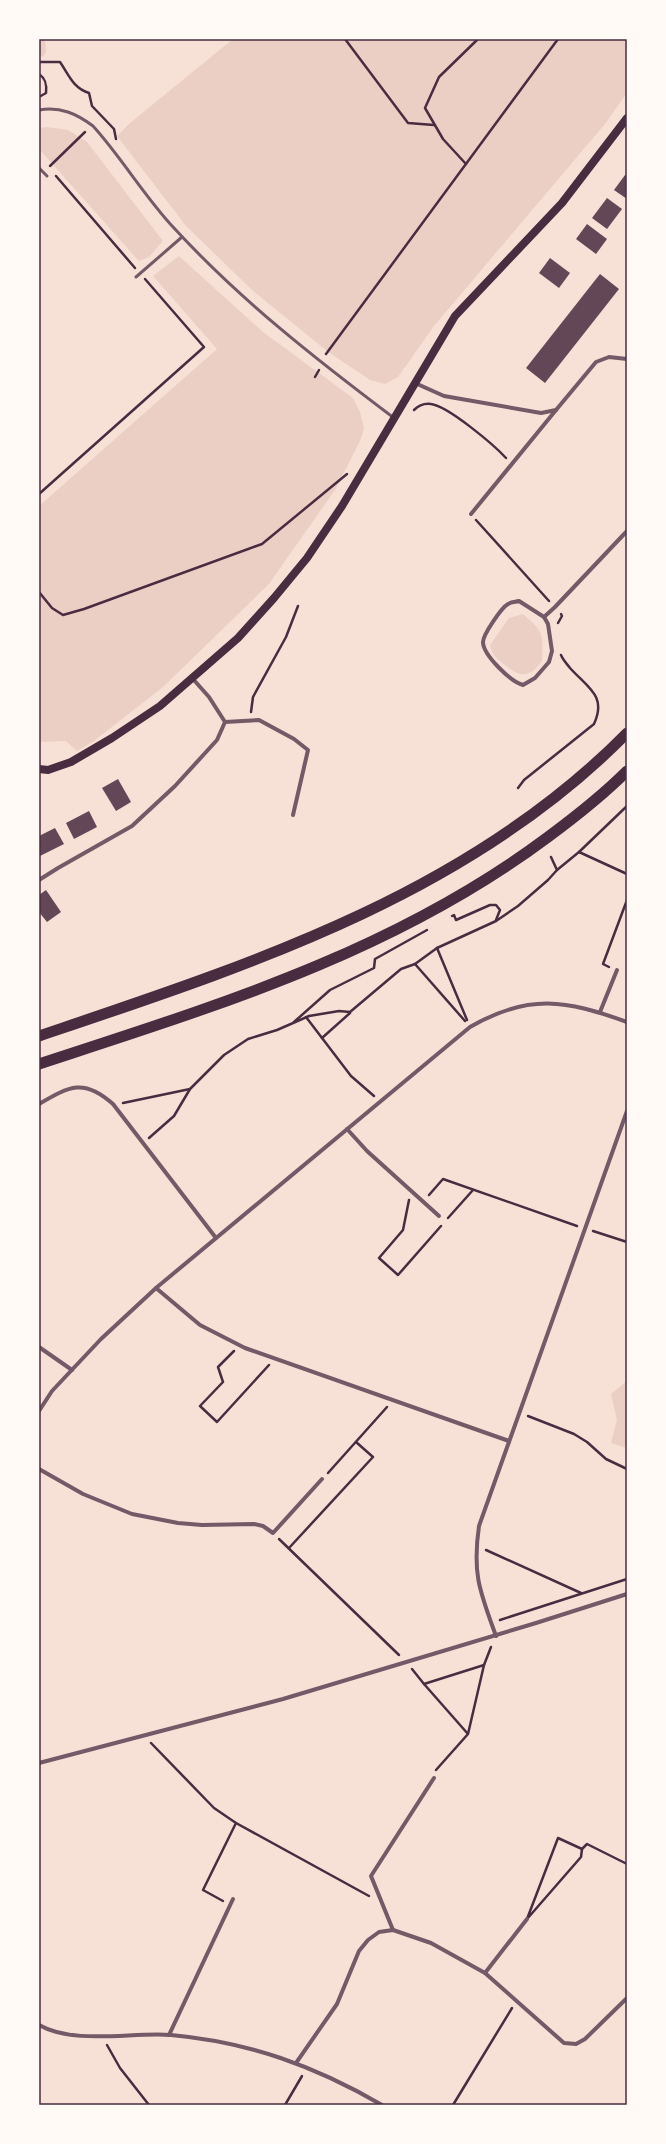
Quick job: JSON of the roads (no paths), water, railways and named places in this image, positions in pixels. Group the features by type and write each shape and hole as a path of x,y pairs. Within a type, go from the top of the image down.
{"highway":[{"path":"39,1036 206,980 329,931 375,909 471,856 513,828 556,796 605,755 627,733"},
{"path":"39,1064 217,1004 338,958 388,935 480,884 527,852 573,818 627,771"}],"main road":[{"path":"39,769 48,770 71,762 112,738 160,706 193,679 238,638 307,558 342,506 455,316 562,203 627,118"}],"street":[{"path":"471,514 596,362 609,357 627,359"},
{"path":"415,383 444,396 541,413 556,410"},
{"path":"544,617 627,531"},
{"path":"519,601 544,617 548,624 552,651 550,662 535,678 523,686 517,684 490,659 484,650 482,640 500,611 508,604 519,601"},
{"path":"193,679 209,697 225,722"},
{"path":"225,722 259,720 270,724 308,750 293,815"},
{"path":"39,880 132,826 175,786 217,740 225,722"},
{"path":"600,1012 617,970"},
{"path":"39,1411 52,1391 102,1339 156,1288 470,1027 500,1012 520,1006 541,1003 559,1003 600,1012 627,1022"},
{"path":"39,1104 74,1087 88,1087 101,1093 113,1104 216,1238"},
{"path":"496,1636 482,1597 476,1573 476,1546 479,1526 586,1229 627,1110"},
{"path":"347,1129 367,1151 439,1216"},
{"path":"156,1288 200,1325 240,1345 275,1359 509,1441"},
{"path":"39,1347 72,1370"},
{"path":"39,1469 83,1494 132,1514 178,1523 202,1525 254,1524 263,1526 273,1533 322,1479"},
{"path":"39,1763 283,1699 496,1636 627,1594"},
{"path":"393,1930 371,1876 434,1778"},
{"path":"169,2035 233,1899"},
{"path":"485,1973 527,1919"},
{"path":"296,2063 337,2004 359,1951 368,1940 379,1932 393,1930 431,1943 485,1973 564,2043 576,2044 585,2039 627,1998"},
{"path":"39,2025 60,2034 169,2035 237,2045 268,2052 308,2067 350,2087 382,2105"}],"lane":[{"path":"39,110 54,108 67,111 80,116 91,124 106,140 151,200 182,237 233,286 394,418"},
{"path":"39,168 47,176"},
{"path":"136,277 182,237"}]}
